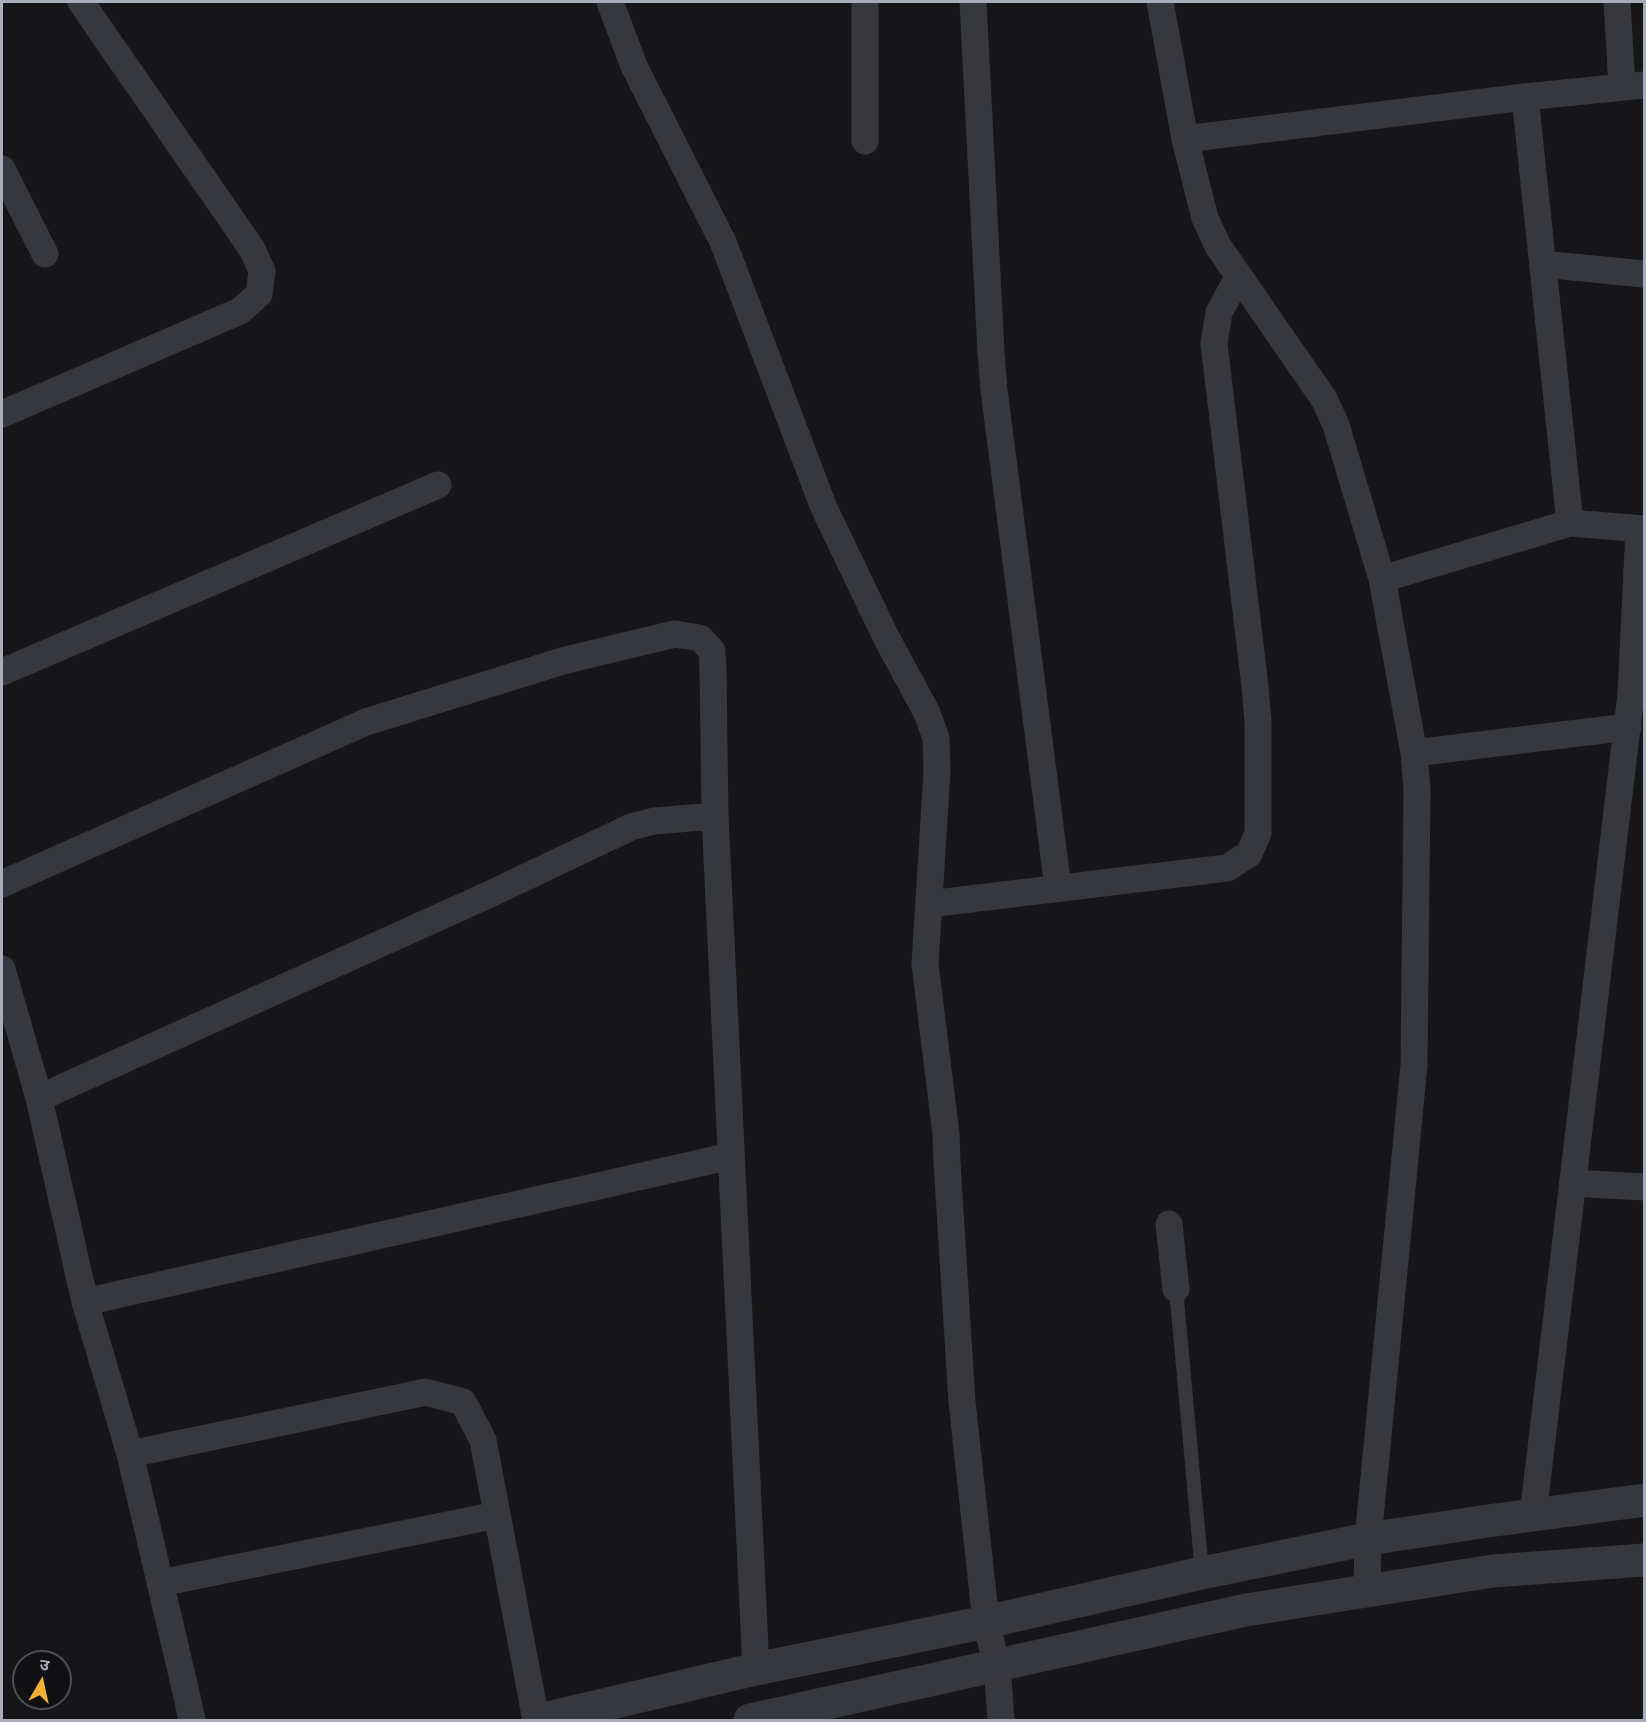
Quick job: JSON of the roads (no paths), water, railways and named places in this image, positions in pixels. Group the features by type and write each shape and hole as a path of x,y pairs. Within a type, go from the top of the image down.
{"street":[{"path":"2,414 240,311 259,294 262,270 252,249 81,2"},
{"path":"610,2 634,66 723,242 824,508 886,637 927,713 936,738 937,771 925,963 946,1134 962,1402 986,1622 997,1666 1001,1720"},
{"path":"865,2 865,141"},
{"path":"973,2 994,390 1058,888"},
{"path":"1160,2 1185,139 1205,218 1218,246 1324,399 1336,425 1382,579 1414,753 1417,789 1414,1065 1368,1539 1367,1591"},
{"path":"1185,139 1633,85 1617,2"},
{"path":"1525,97 1570,524"},
{"path":"2,169 45,254"},
{"path":"1543,264 1644,274"},
{"path":"929,904 1227,868 1249,854 1258,833 1258,723 1214,344 1219,312 1239,276"},
{"path":"2,672 438,485"},
{"path":"1382,579 1570,524 1641,529 1638,695 1628,727 1533,1515"},
{"path":"2,884 366,722 566,660 675,634 700,638 711,651 713,670 715,816 756,1669"},
{"path":"1414,753 1628,727"},
{"path":"39,1098 488,895 631,827 654,821 715,816"},
{"path":"2,969 39,1098 85,1302 130,1454 192,1720"},
{"path":"85,1302 731,1156"},
{"path":"1573,1183 1644,1187"},
{"path":"1169,1224 1176,1288"},
{"path":"130,1454 426,1392 463,1402 483,1440 538,1720 756,1669 986,1622 1202,1573 1368,1539 1644,1500"},
{"path":"160,1583 497,1515"},
{"path":"750,1720 1246,1611 1493,1570 1644,1560"}],"lane":[{"path":"1176,1288 1202,1573"}]}
